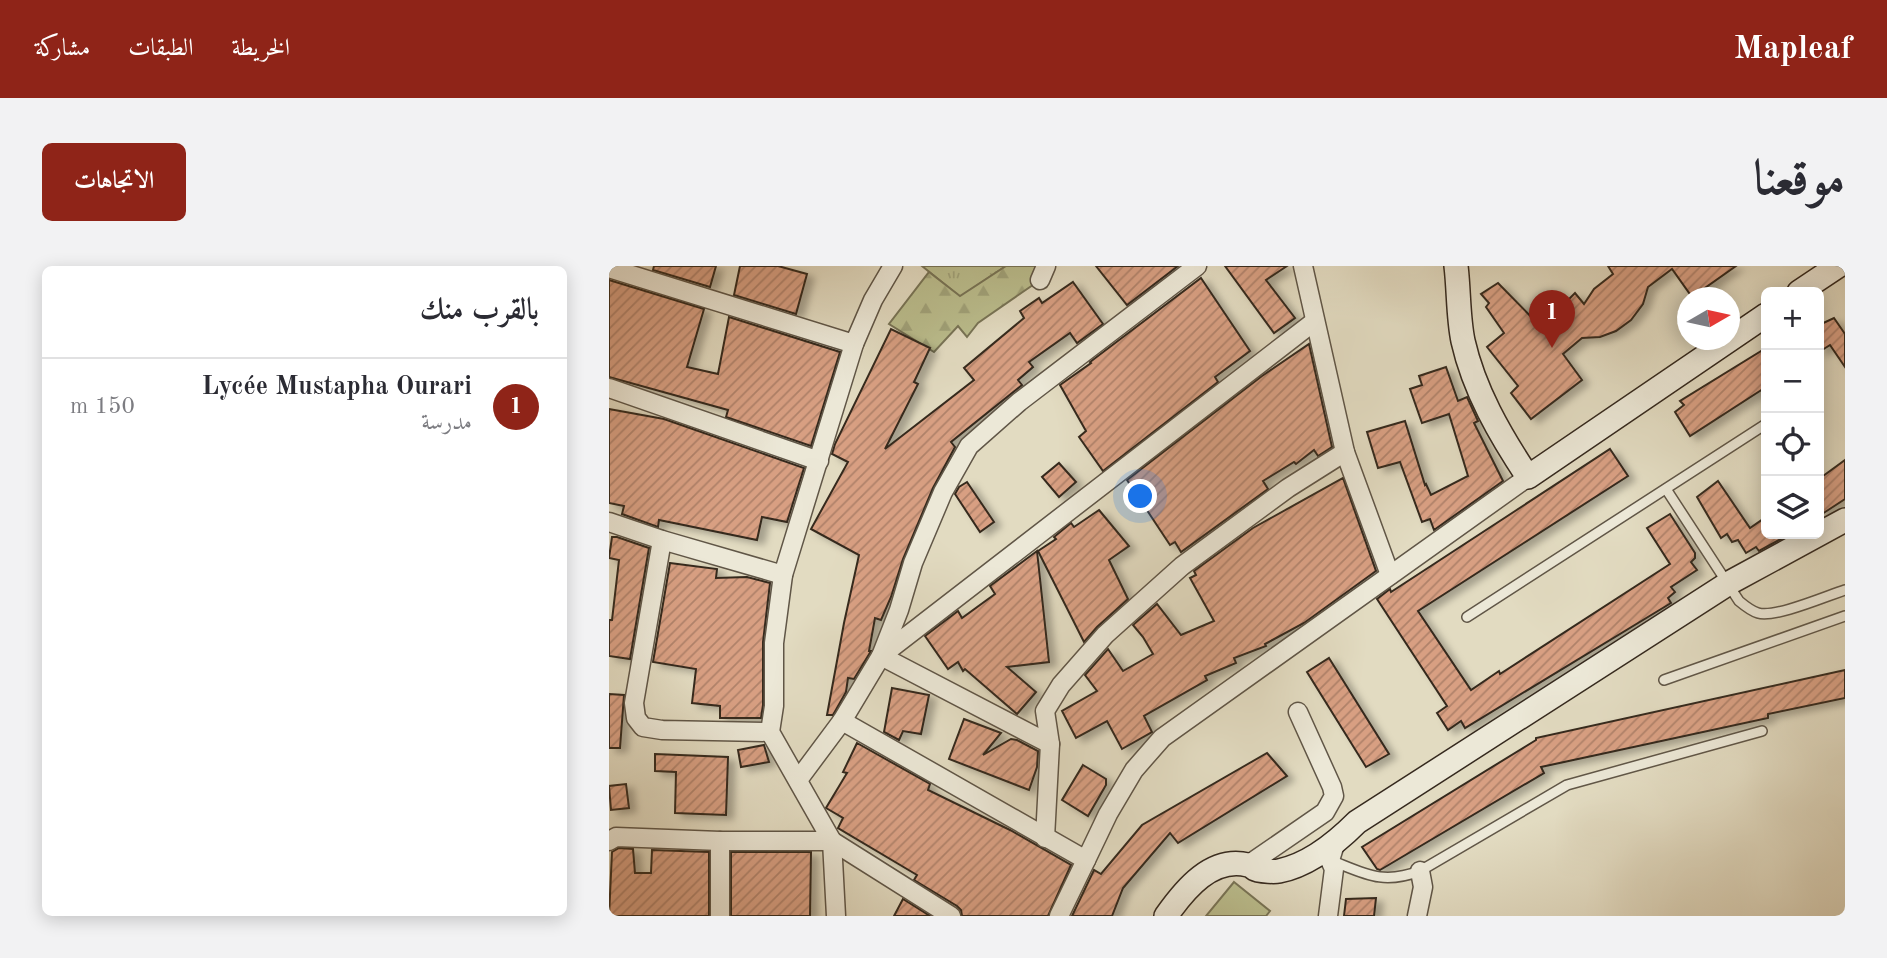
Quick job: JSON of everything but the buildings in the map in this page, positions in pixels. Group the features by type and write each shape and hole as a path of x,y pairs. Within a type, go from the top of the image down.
{"street":[{"path":"836,916 832,841 770,732 774,706 774,643 783,575 854,344 873,300 893,266"},
{"path":"798,779 842,721 881,656 913,563 943,492 968,446 1019,402 1197,266"},
{"path":"1303,266 1345,452 1390,575"},
{"path":"1456,266 1462,338 1470,370 1506,444 1528,477"},
{"path":"1807,287 1840,266 1845,271"},
{"path":"609,268 854,344"},
{"path":"1059,916 1108,814 1134,770 1162,738 1528,477 1761,317"},
{"path":"881,656 1315,321"},
{"path":"609,388 819,461"},
{"path":"1045,838 1050,744 1045,711 1061,685 1105,635 1182,566 1288,488 1345,452"},
{"path":"1166,916 1207,871 1224,864 1278,871 1332,852 1357,822 1729,583 1845,520"},
{"path":"609,522 783,575"},
{"path":"662,540 633,703 636,718 643,727 662,730 770,732"},
{"path":"881,656 1050,744"},
{"path":"1248,865 1325,812 1334,796 1298,712"},
{"path":"842,721 1086,860"},
{"path":"609,841 616,837 832,841 951,916"},
{"path":"720,841 720,916"},
{"path":"1328,916 1334,869 1332,852"},
{"path":"1416,916 1423,887 1420,871"}],"lane":[{"path":"1467,617 1761,427"},
{"path":"1666,489 1739,601 1751,610 1761,614 1778,612 1845,590"},
{"path":"1664,680 1845,616"},
{"path":"1332,852 1372,876 1403,878 1420,871 1567,785 1762,731"}],"green space":[{"path":"922,266 1006,266 960,297"},
{"path":"1006,266 1046,266 1040,280 978,323 967,337 958,326 934,352 889,324 929,272 960,296"},
{"path":"1234,882 1270,911 1266,916 1206,916"}],"place":[{"name":"Lycée Mustapha Ourari","path":"1552,348"}]}
